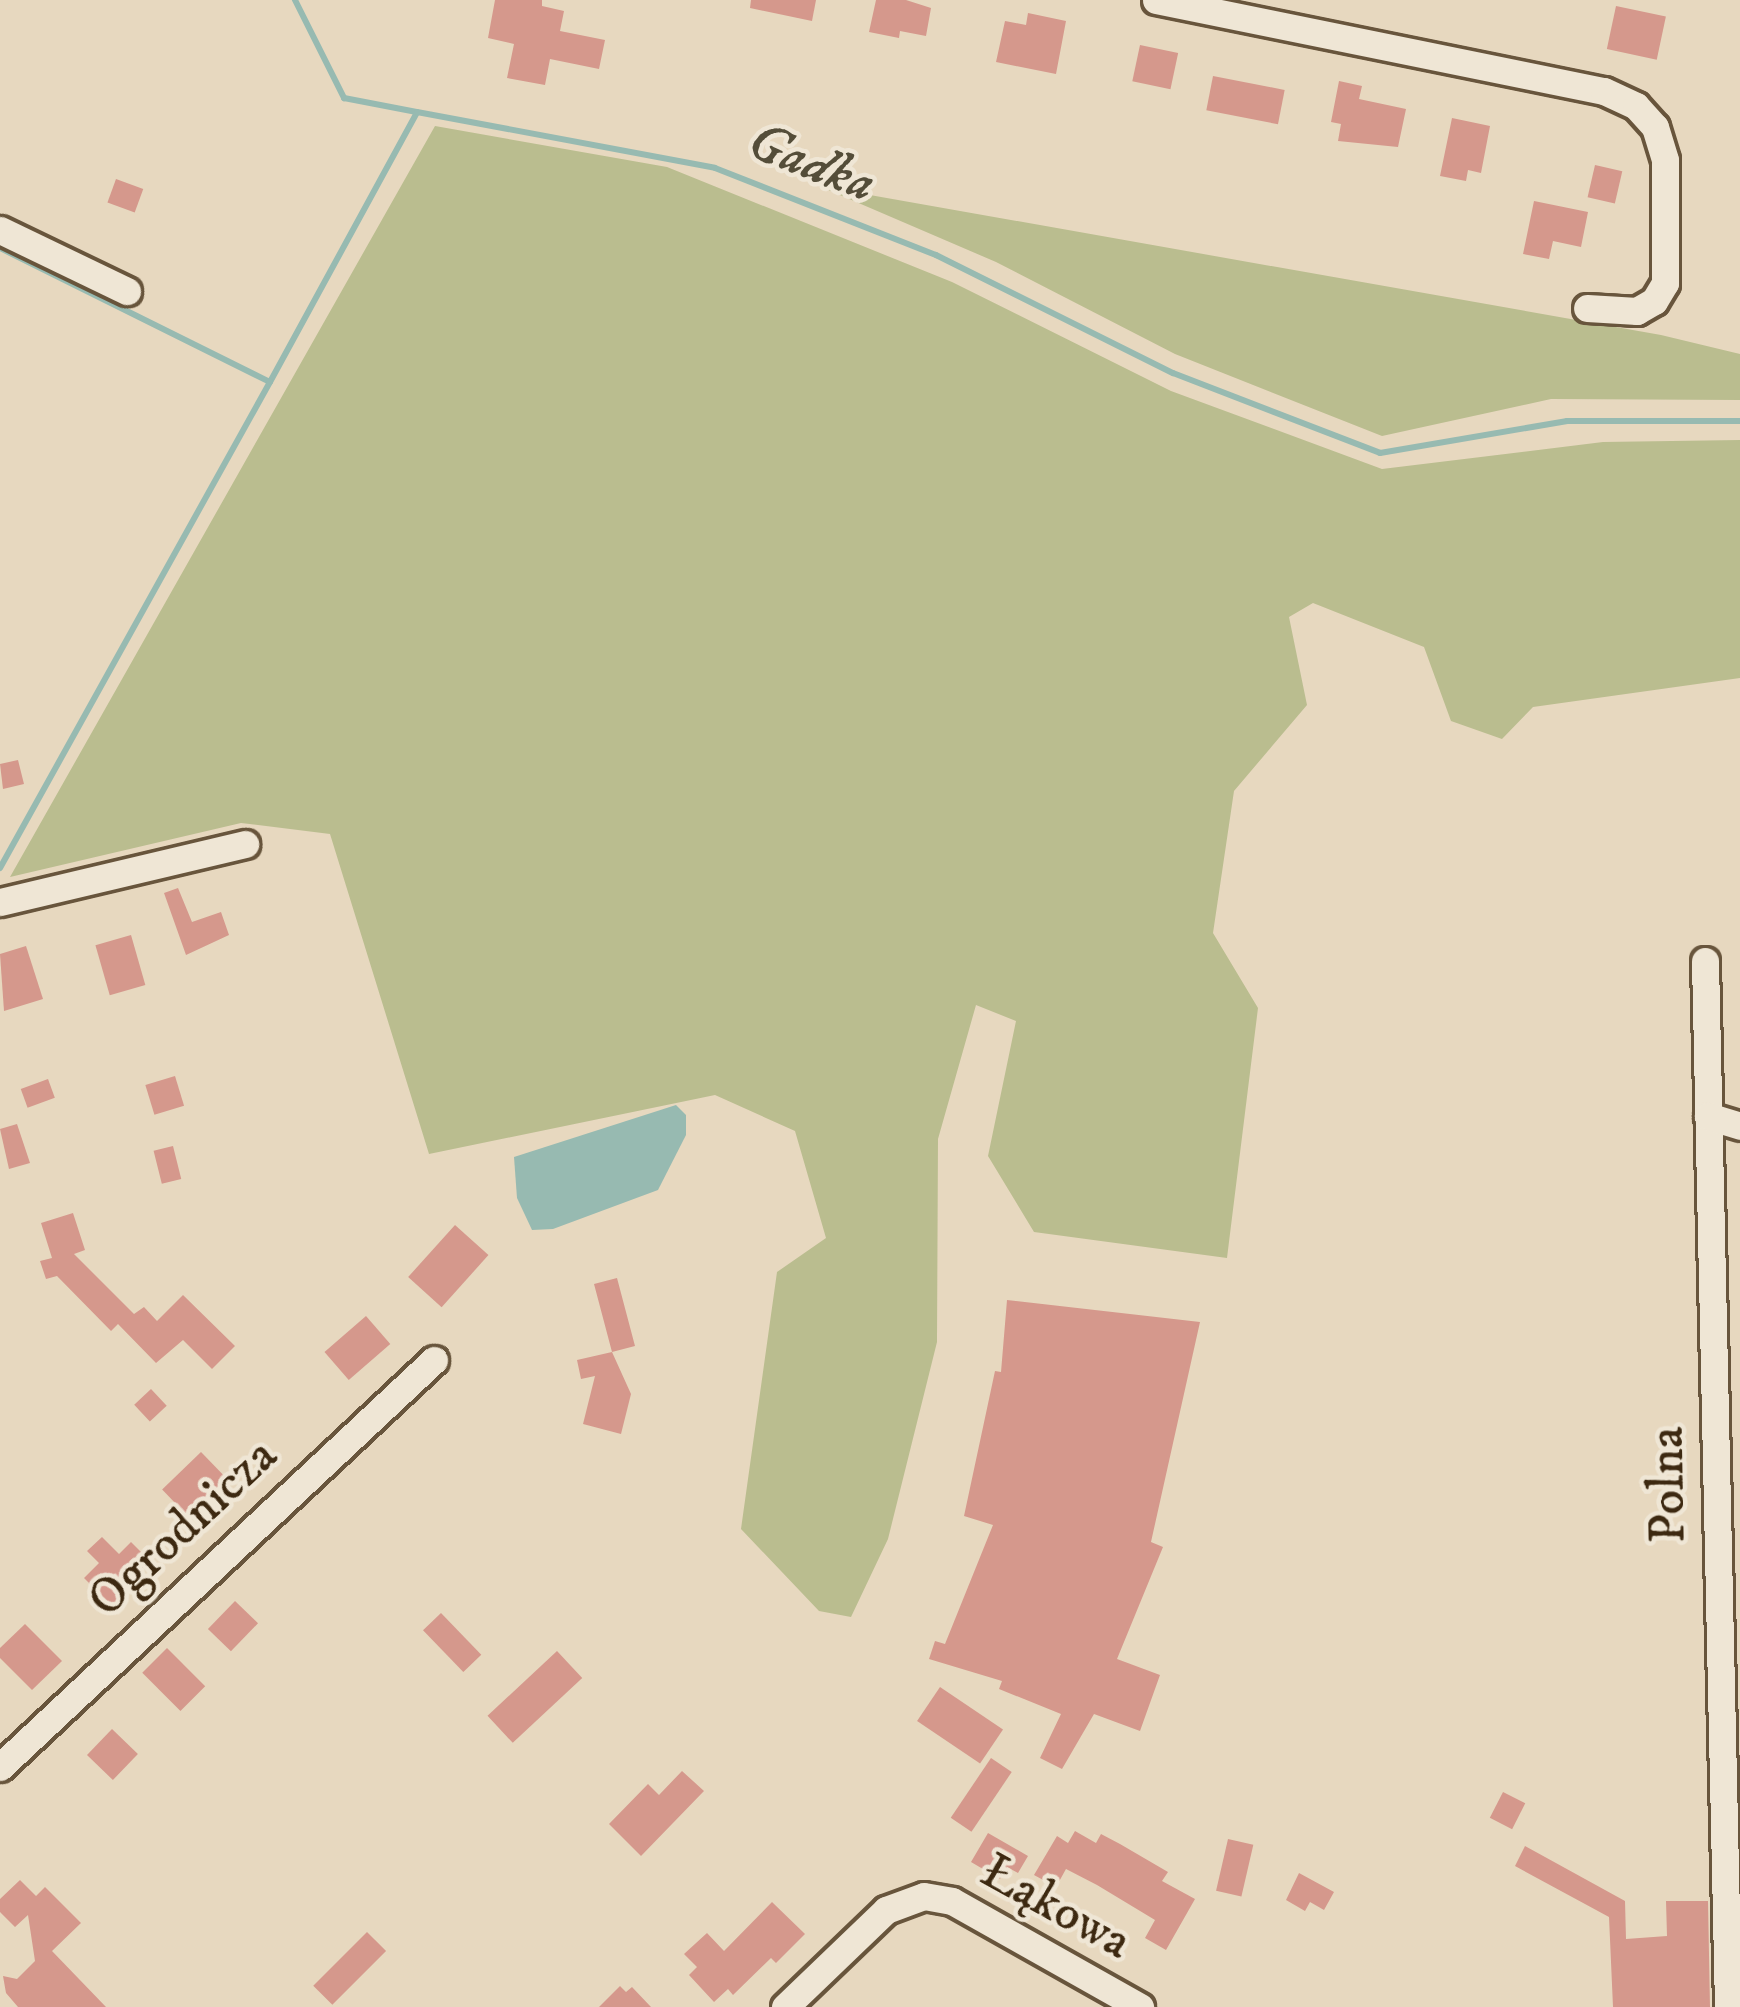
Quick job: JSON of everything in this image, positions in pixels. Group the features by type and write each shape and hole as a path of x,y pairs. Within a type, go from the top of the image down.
{"street":[{"path":"1156,0 1604,91 1636,106 1655,127 1665,160 1665,284 1654,301 1637,311 1586,308"},
{"path":"0,230 127,291"},
{"path":"0,902 245,844"},
{"name":"Polna","path":"1705,961 1728,2007"},
{"path":"1708,1116 1740,1126"},
{"name":"Ogrodnicza","path":"0,1767 434,1360"},
{"name":"Łąkowa","path":"785,2007 886,1910 925,1897 952,1901 1140,2007"}],"green space":[{"path":"435,126 667,167 952,282 1171,391 1382,469 1603,442 1740,440 1740,678 1533,707 1502,739 1451,721 1424,647 1313,603 1289,617 1307,705 1234,791 1213,933 1258,1008 1227,1258 1034,1232 988,1156 1016,1021 976,1005 938,1139 937,1342 888,1539 851,1617 819,1611 741,1529 777,1272 826,1238 795,1131 715,1095 429,1154 330,834 241,823 10,877"},
{"path":"819,186 1661,335 1740,354 1740,400 1551,399 1382,436 1175,354 996,262"}],"water":[{"path":"676,1105 686,1115 686,1135 658,1190 553,1229 532,1230 517,1198 514,1157"}],"building":[{"path":"495,0 542,0 542,6 564,11 560,31 605,40 599,69 550,59 545,85 507,78 514,44 488,38"},
{"path":"751,0 816,0 812,21 750,8"},
{"path":"876,0 906,0 931,8 926,36 900,31 899,38 869,32"},
{"path":"1616,6 1666,17 1657,60 1607,49"},
{"path":"1028,13 1066,21 1056,74 996,62 1005,21 1026,25"},
{"path":"1140,45 1178,53 1170,89 1132,81"},
{"path":"1213,76 1285,90 1278,124 1206,110"},
{"path":"1339,81 1362,86 1359,99 1406,109 1398,147 1338,141 1341,124 1331,122"},
{"path":"1452,118 1490,126 1481,173 1468,170 1466,181 1440,176"},
{"path":"1595,165 1622,171 1615,203 1588,197"},
{"path":"116,179 143,189 135,212 107,202"},
{"path":"1534,201 1588,212 1581,247 1553,241 1549,259 1523,254"},
{"path":"18,760 24,784 3,789 0,764"},
{"path":"178,888 192,922 221,912 229,935 186,955 164,893"},
{"path":"131,935 145,985 110,995 95,945"},
{"path":"26,946 43,999 4,1011 0,954"},
{"path":"175,1076 184,1106 154,1115 145,1085"},
{"path":"48,1079 55,1098 28,1108 21,1089"},
{"path":"17,1124 30,1163 9,1169 0,1129"},
{"path":"173,1146 181,1179 162,1184 154,1151"},
{"path":"73,1213 85,1250 74,1254 134,1314 144,1307 157,1321 183,1295 235,1346 212,1369 183,1340 156,1363 118,1324 111,1331 57,1276 46,1279 40,1261 52,1258 41,1223"},
{"path":"455,1225 488,1255 442,1307 408,1277"},
{"path":"617,1278 635,1346 612,1352 594,1284"},
{"path":"1007,1300 1200,1322 1151,1542 1163,1547 1117,1659 1160,1675 1140,1731 1094,1714 1062,1769 1040,1758 1061,1714 999,1689 1002,1681 929,1659 935,1641 945,1644 993,1525 964,1516 995,1371 1001,1372"},
{"path":"366,1316 390,1344 349,1380 324,1352"},
{"path":"612,1352 631,1394 621,1434 583,1424 595,1376 581,1379 577,1360"},
{"path":"151,1389 167,1406 150,1422 134,1405"},
{"path":"201,1452 227,1479 188,1516 162,1490"},
{"path":"102,1537 119,1554 131,1542 149,1560 112,1606 84,1578 99,1563 87,1551"},
{"path":"235,1601 258,1623 231,1651 208,1629"},
{"path":"441,1613 481,1655 463,1672 423,1630"},
{"path":"25,1624 62,1661 32,1690 0,1658 0,1648"},
{"path":"167,1648 205,1686 180,1711 142,1673"},
{"path":"557,1651 582,1678 513,1743 488,1716"},
{"path":"940,1687 1003,1729 980,1763 917,1721"},
{"path":"112,1729 138,1754 113,1780 87,1755"},
{"path":"991,1758 1012,1772 971,1832 951,1818"},
{"path":"682,1771 704,1791 641,1856 609,1824 648,1784 659,1795"},
{"path":"1503,1792 1525,1803 1512,1829 1490,1818"},
{"path":"1075,1831 1096,1843 1101,1834 1120,1844 1168,1872 1162,1881 1195,1899 1166,1950 1145,1938 1155,1920 1097,1885 1066,1869 1056,1887 1034,1875 1057,1836 1068,1843"},
{"path":"988,1833 1028,1856 1018,1873 1007,1867 1000,1879 971,1862"},
{"path":"1228,1839 1253,1845 1241,1896 1216,1891"},
{"path":"1525,1846 1625,1901 1626,1939 1667,1936 1666,1901 1708,1901 1710,2007 1613,2007 1609,1917 1515,1866"},
{"path":"1299,1873 1334,1892 1324,1910 1310,1902 1305,1911 1286,1900"},
{"path":"20,1880 36,1896 45,1887 81,1923 52,1951 106,2007 18,2007 6,1993 3,1976 17,1979 35,1961 28,1915 15,1927 0,1912 0,1899"},
{"path":"772,1902 805,1934 776,1963 771,1958 733,1995 728,1989 714,2002 689,1975 697,1967 684,1954 707,1933 724,1951"},
{"path":"367,1932 386,1951 332,2005 313,1986"},
{"path":"620,1986 626,1992 632,1987 651,2007 599,2007"}],"waterway":[{"path":"295,0 344,98 417,112"},
{"name":"Gadka","path":"0,248 270,382 417,112 715,168 936,255 1173,373 1380,453 1567,421 1740,421"},
{"path":"0,868 270,382"}]}
